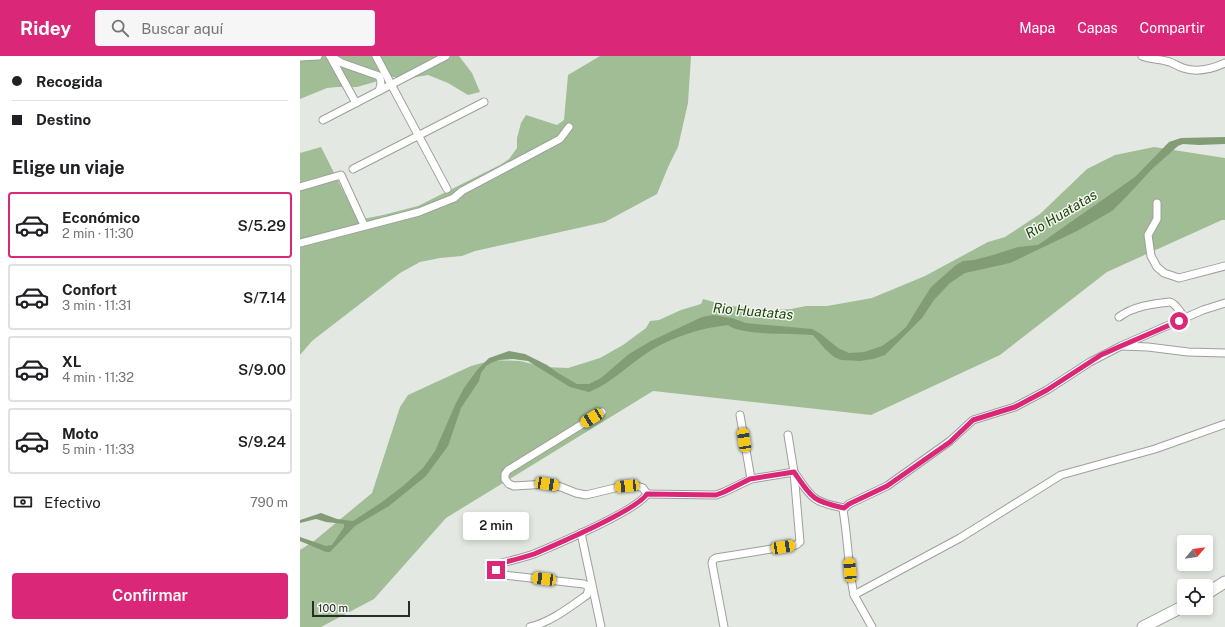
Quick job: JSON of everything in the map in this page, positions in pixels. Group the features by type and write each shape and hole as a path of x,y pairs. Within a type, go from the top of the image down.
{"main road":[{"path":"1213,590 1225,582"},
{"path":"1143,627 1177,610"}],"street":[{"path":"300,57 318,56"},
{"path":"330,56 342,63 379,76 381,81 379,91"},
{"path":"330,56 356,103"},
{"path":"376,56 447,189"},
{"path":"322,120 446,56"},
{"path":"1142,56 1151,60 1166,59 1184,68 1202,70 1212,68 1225,62"},
{"path":"353,169 484,102"},
{"path":"300,243 364,225 419,212 454,198 462,191 560,139 570,127"},
{"path":"300,187 341,175 364,225"},
{"path":"1157,203 1157,219 1148,235 1151,256 1157,267 1164,274 1179,278 1225,266"},
{"path":"1120,316 1140,306 1170,302 1175,304 1185,318"},
{"path":"872,627 854,595 851,580 844,508 849,504 887,486 950,442 973,420 1015,407 1047,390 1090,362 1121,346 1185,318 1225,303"},
{"path":"1121,346 1148,347 1188,352 1225,353"},
{"path":"602,412 508,470 505,474 505,479 509,484 514,486 547,484 586,495 627,486 643,488 647,494"},
{"path":"740,415 750,479"},
{"path":"854,595 960,538 1061,475 1155,449 1225,424"},
{"path":"724,627 712,563 713,560 716,558 796,545 800,542 794,472 788,435"},
{"path":"794,472 809,495 820,502 844,508"},
{"path":"647,494 716,495 750,479 794,472"},
{"path":"530,627 556,616 587,595 589,586 584,584 499,573 496,570 497,566 532,554 581,533 635,505 647,494"},
{"path":"581,533 601,627"}],"shaded area":[{"path":"300,56 459,56 472,73 480,92 468,95 448,83 428,75 411,78 392,77 357,87 327,88 300,99"},
{"path":"600,56 691,56 688,103 678,147 657,194 605,222 475,251 462,256 420,262 400,273 312,341 300,355 300,153 321,147 358,220 418,206 500,165 509,159 517,148 517,138 521,123 526,115 557,125 564,120 568,75"},
{"path":"1225,137 1225,144 1183,144 1178,146 1152,169 1112,211 1077,231 1010,263 965,273 950,283 934,300 922,318 885,355 873,359 860,361 841,360 834,357 825,349 813,335 744,331 735,329 728,325 708,328 668,341 642,356 605,384 589,392 570,387 528,361 513,359 499,360 491,363 486,366 481,373 479,381 461,408 448,446 426,476 389,506 355,526 330,552 326,552 300,541 300,537 326,546 332,545 344,527 344,524 316,519 300,523 300,520 321,513 337,519 353,521 382,502 423,468 435,451 464,388 477,370 489,358 509,351 525,354 547,365 577,384 589,384 601,378 629,354 651,341 702,317 713,315 732,318 746,323 812,329 821,334 838,348 849,353 864,352 882,346 906,327 931,287 956,265 963,261 974,260 1018,247 1038,245 1135,177 1169,142 1181,138"},
{"path":"1154,147 1225,158 1225,220 1222,220 1107,272 1000,355 871,415 653,391 446,518 374,599 321,627 300,627 300,550 314,541 372,493 400,407 408,395 471,366 493,360 520,361 545,367 568,368 600,358 623,345 646,328 650,321 659,320 681,310 701,304 703,299 725,305 773,310 806,306 827,306 872,298 925,276 988,242 1005,237 1040,214 1087,169 1115,155"}],"route":[{"path":"496,570 498,564 532,554 581,533 635,505 647,494 716,495 750,479 794,472 809,495 820,502 844,508 849,504 887,486 950,442 973,420 1015,407 1062,381 1101,355 1179,321"}],"water label":[{"name":"Rio Huatatas","path":"1061,214"},
{"name":"Rio Huatatas","path":"753,311"}]}
